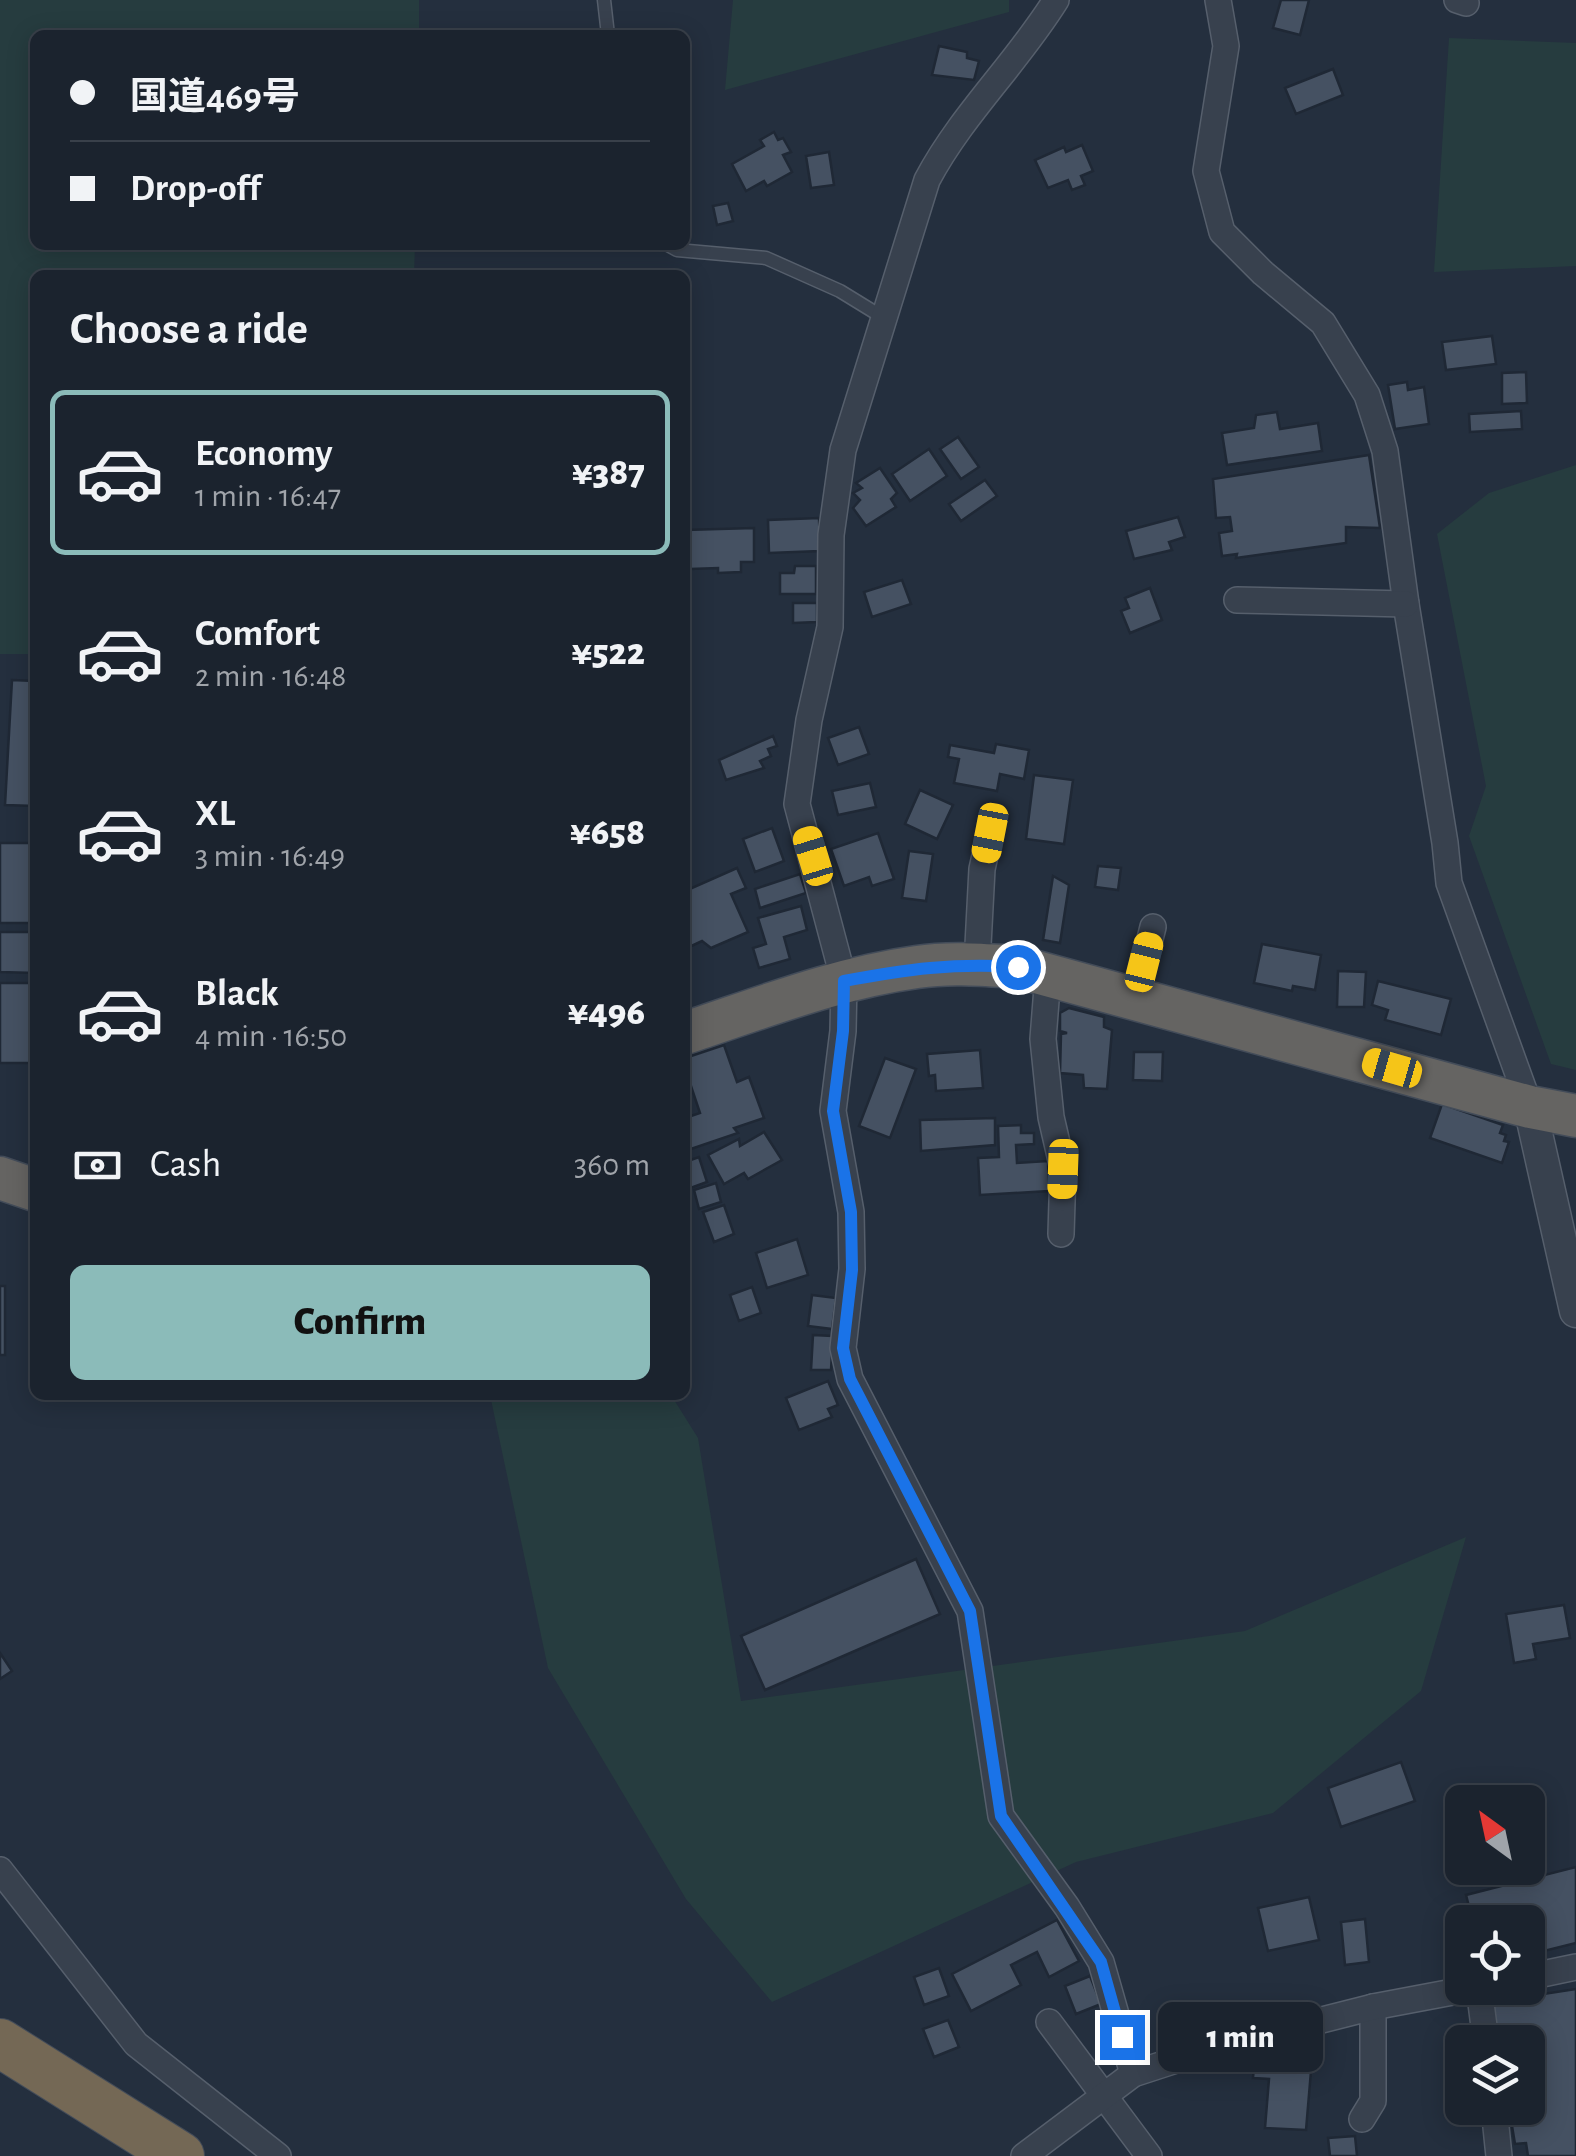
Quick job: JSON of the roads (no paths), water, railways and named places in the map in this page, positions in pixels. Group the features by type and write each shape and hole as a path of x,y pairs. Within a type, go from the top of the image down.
{"highway":[{"path":"690,1031 844,981 919,966 1018,967 1530,1107 1576,1116"},
{"path":"0,1178 30,1188"},
{"path":"0,2043 180,2156"},
{"path":"0,2076 142,2156"}],"street":[{"path":"1056,0 947,142 926,180 843,450 831,536 830,627 809,720 797,804 844,981 843,1031 833,1111 851,1212 852,1270 843,1348 850,1379 970,1611 1001,1816 1101,1962 1133,2074"},
{"path":"1218,0 1226,46 1206,172 1222,232 1263,273 1323,323 1367,395 1386,451 1449,882 1530,1107 1576,1312"},
{"path":"1237,600 1406,604"},
{"path":"977,964 982,869 990,833"},
{"path":"1135,998 1152,927"},
{"path":"1048,974 1043,1039 1050,1118 1063,1169 1062,1234"},
{"path":"0,1870 136,2044 278,2156"},
{"path":"1545,1973 1576,1967"},
{"path":"1024,2156 1133,2074 1220,2046 1373,2007 1445,1994"},
{"path":"1362,2119 1374,2100 1373,2007"},
{"path":"1049,2022 1149,2156"},
{"path":"1496,2125 1500,2156"}],"lane":[{"path":"604,0 607,30"},
{"path":"677,250 766,258 840,290 884,319"}]}
